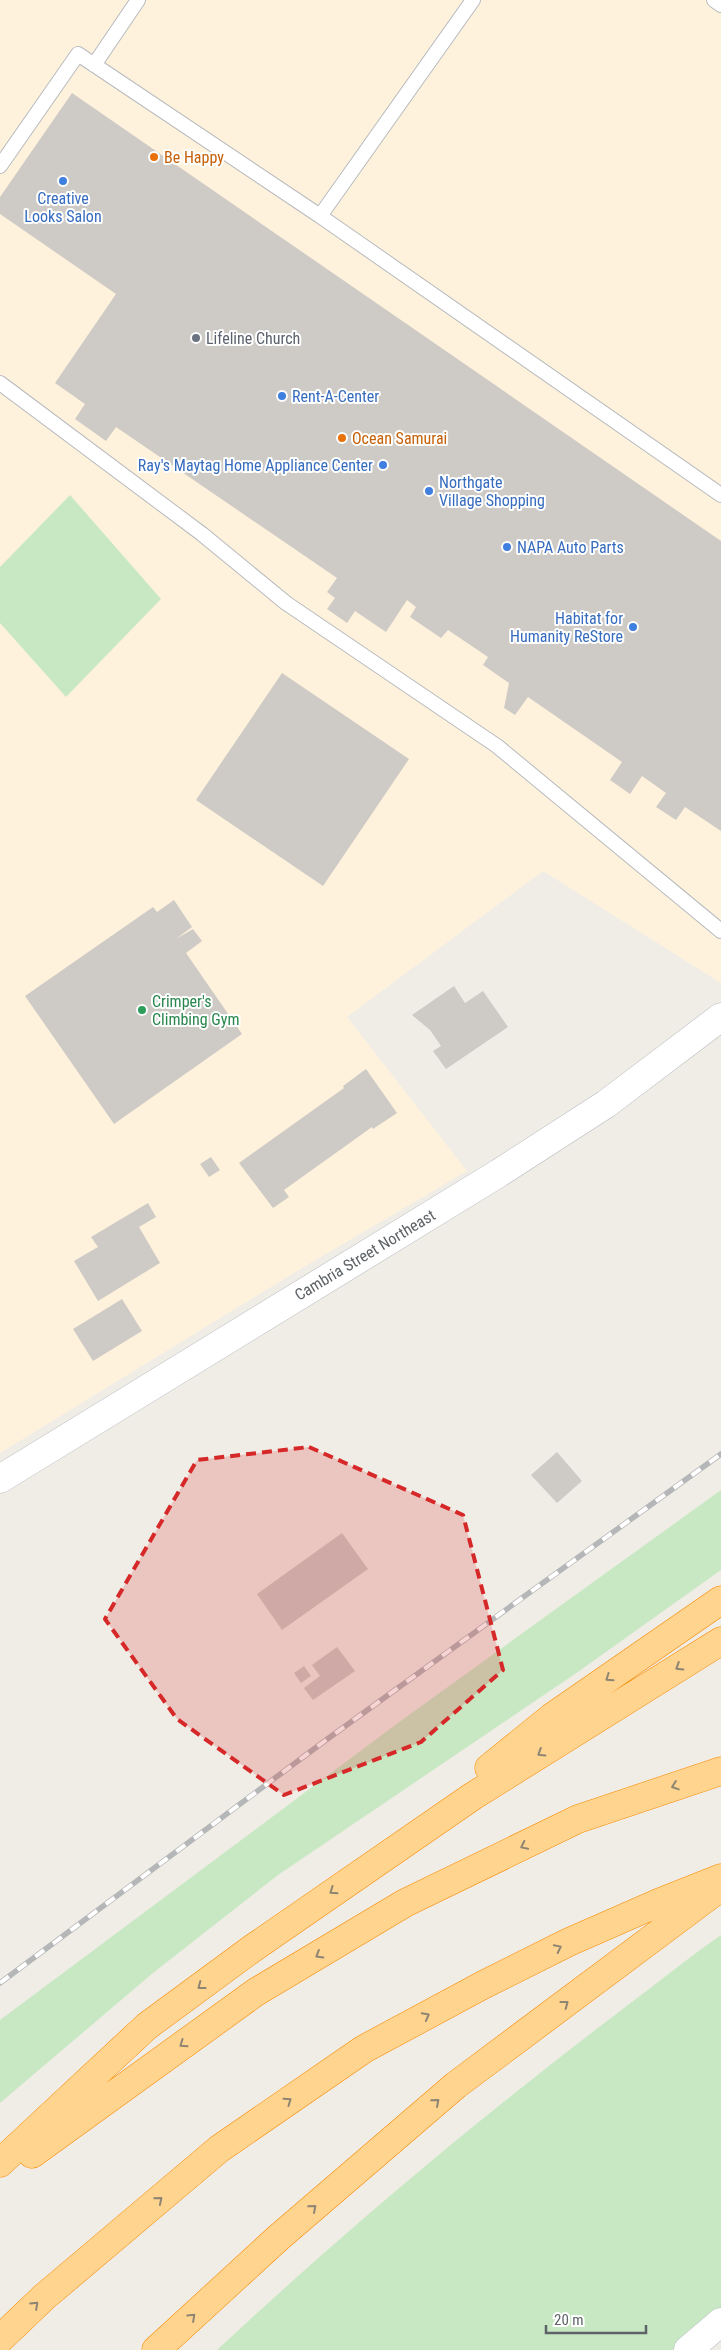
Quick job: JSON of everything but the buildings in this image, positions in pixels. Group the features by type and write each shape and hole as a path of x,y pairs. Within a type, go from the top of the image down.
{"highway":[{"path":"366,1869 552,1718 721,1600"},
{"path":"0,2163 147,2026 253,1948 472,1796 721,1642"},
{"path":"0,2178 92,2108 256,1992 404,1903 578,1819 721,1770"},
{"path":"0,2339 44,2297 219,2149 364,2049 483,1985 578,1938 721,1878"},
{"path":"156,2350 278,2238 456,2085 721,1888"}],"main road":[{"name":"Cambria Street Northeast","path":"0,1479 499,1173 606,1104 721,1018"},
{"path":"688,2350 721,2322"}],"lane":[{"path":"94,64 138,0"},
{"path":"320,216 473,0"},
{"path":"714,0 721,5"},
{"path":"0,166 78,54 320,216 721,495"},
{"path":"0,383 202,534 286,603 497,746 721,931"}],"highlighted area":[{"path":"309,1447 463,1515 503,1670 421,1742 284,1795 177,1719 105,1619 197,1460"}],"shaded area":[{"path":"0,0 721,0 721,983 543,871 347,1017 467,1171 297,1271 0,1453"}],"green space":[{"path":"70,495 161,599 66,697 0,623 0,567"},
{"path":"721,1490 721,1570 575,1674 278,1875 153,1973 0,2103 0,2020 402,1720"},
{"path":"721,1935 721,2308 672,2350 217,2350 316,2260 470,2129"}],"railway":[{"path":"0,1983 326,1740 721,1454"}],"place":[{"name":"Be Happy","path":"154,157"},
{"name":"Creative Looks Salon","path":"63,181"},
{"name":"Lifeline Church","path":"196,338"},
{"name":"Rent-A-Center","path":"282,396"},
{"name":"Ocean Samurai","path":"342,438"},
{"name":"Ray's Maytag Home Appliance Center","path":"383,465"},
{"name":"Northgate Village Shopping","path":"429,491"},
{"name":"NAPA Auto Parts","path":"507,547"},
{"name":"Habitat for Humanity ReStore","path":"633,627"},
{"name":"Crimper's Climbing Gym","path":"142,1010"}]}
